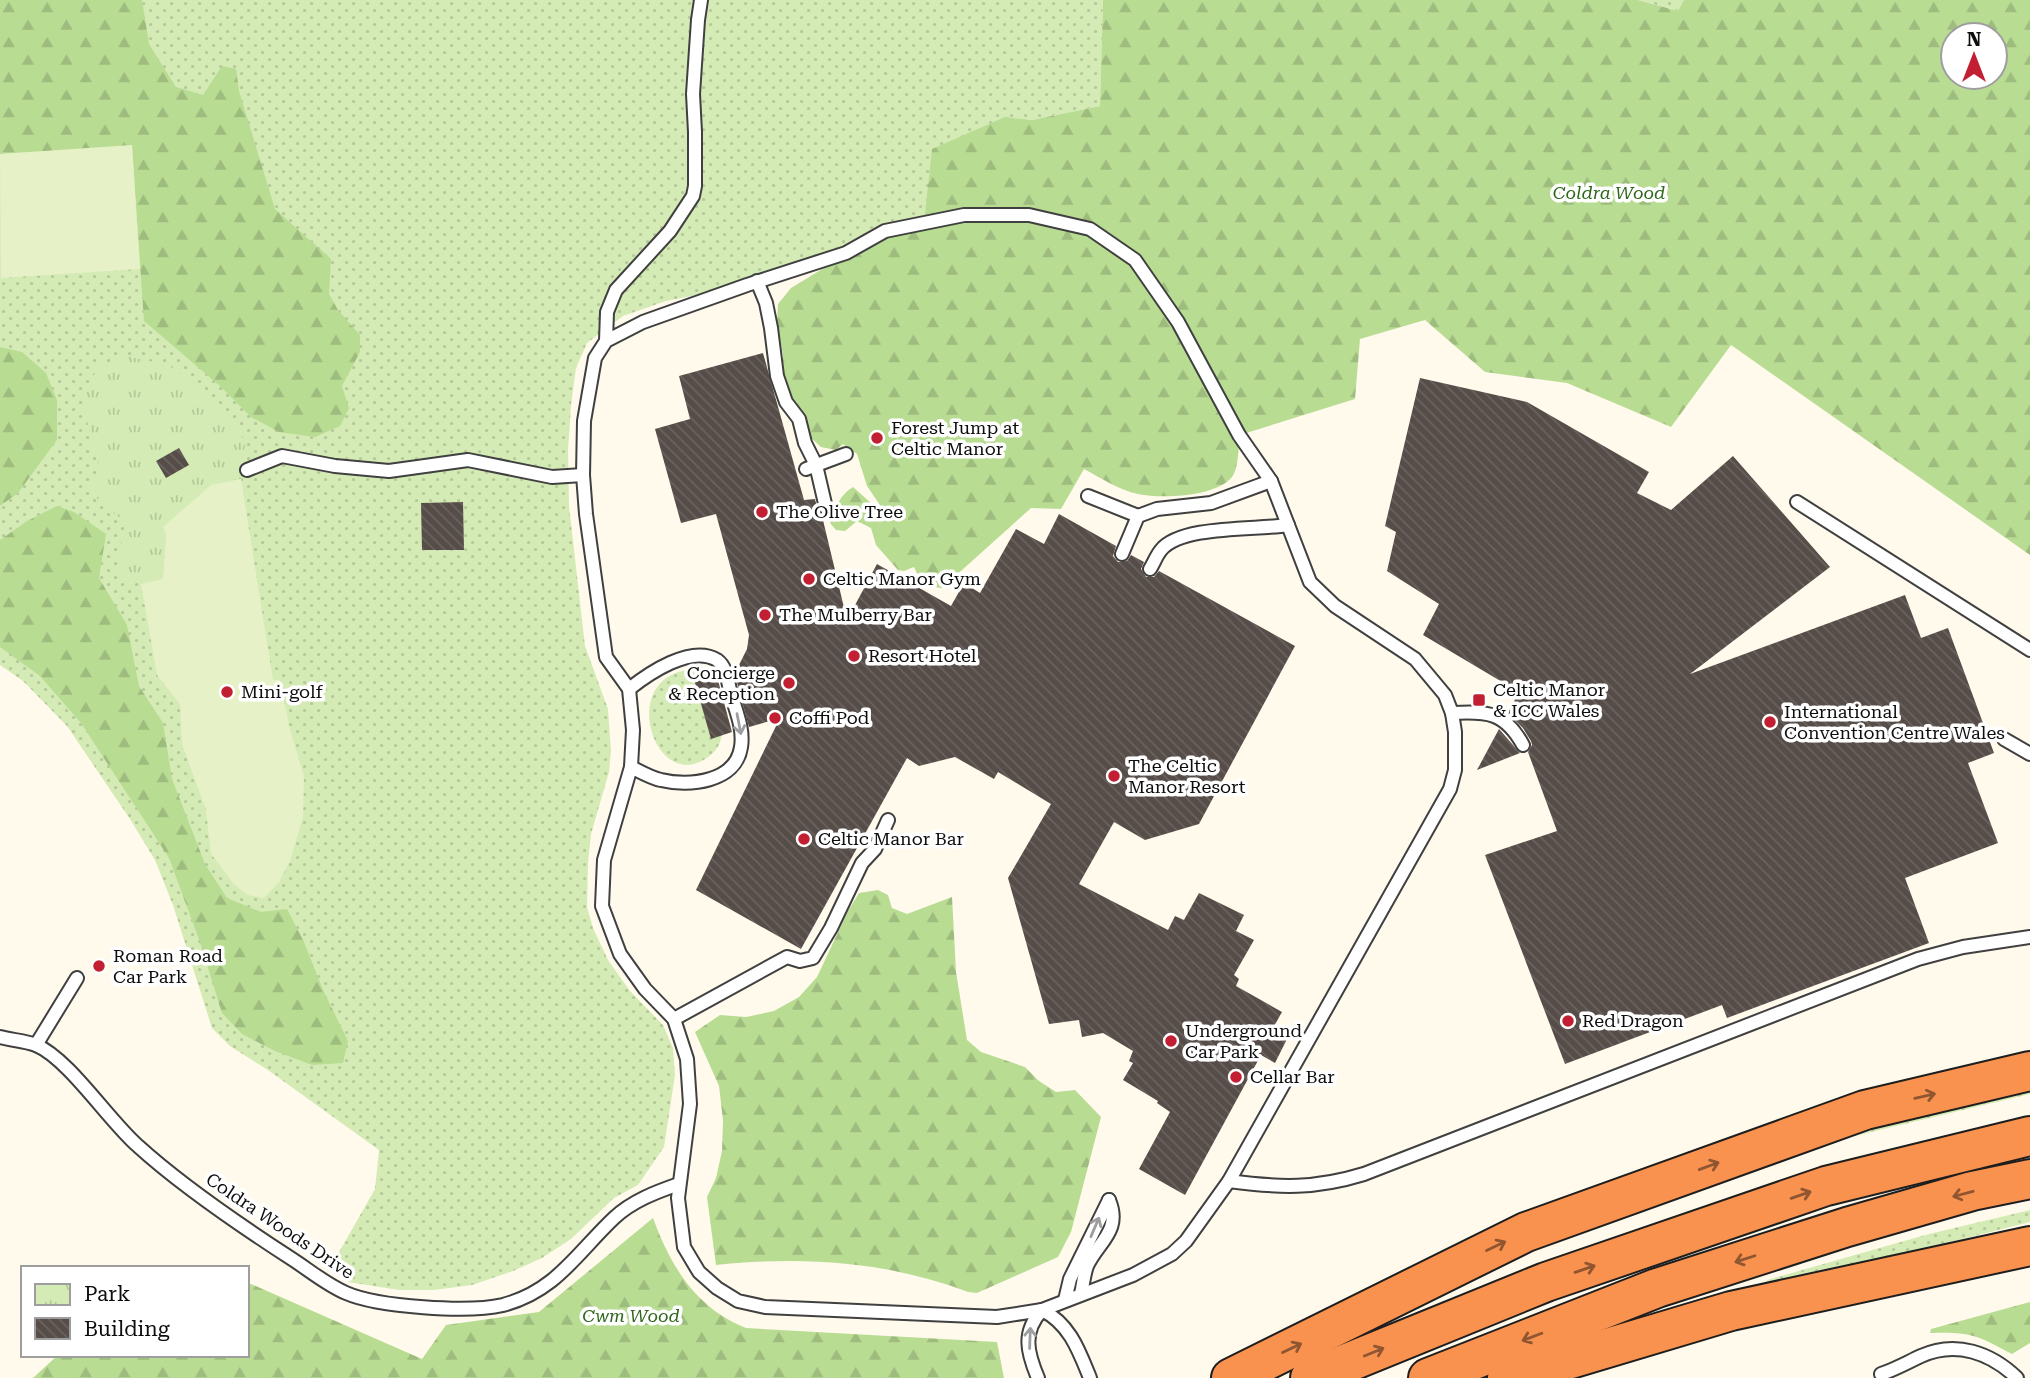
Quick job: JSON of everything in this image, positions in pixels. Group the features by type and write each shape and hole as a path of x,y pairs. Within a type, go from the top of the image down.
{"highway":[{"path":"1231,1378 1526,1232 1865,1110 2030,1071"},
{"path":"1310,1378 1546,1282 1826,1186 2030,1136"},
{"path":"1428,1378 1657,1288 1847,1227 1972,1191 2030,1180"},
{"path":"1507,1378 1731,1311 2030,1246"},
{"path":"1563,1378 1779,1317 1929,1267"}],"lane":[{"path":"606,341 607,312 616,290 670,231 693,196 693,94 701,0"},
{"path":"964,215 1029,215 1090,229 1135,260 1178,322 1240,435 1271,481 1310,582 1335,606 1415,659 1445,695 1452,713 1456,751 1450,789 1229,1181 1185,1241 1172,1254 1133,1275 1042,1310 997,1317 765,1307 738,1301 717,1288 690,1260 680,1230 679,1184 690,1104 687,1059 674,1018 645,989 620,954 602,906 604,860 631,767 632,730 629,689 606,657 583,475 584,421 595,358 606,341 643,322 846,253 885,231 964,215"},
{"path":"757,282 766,303 777,376 786,402 799,419 811,467 826,508"},
{"path":"811,467 846,454"},
{"path":"247,470 282,456 335,466 390,471 468,460 552,477 583,475"},
{"path":"1088,496 1138,516 1157,509 1211,503 1271,481"},
{"path":"1797,502 2030,650"},
{"path":"1122,554 1138,516"},
{"path":"1150,569 1162,548 1182,537 1218,531 1288,526"},
{"path":"629,689 655,669 680,660 701,656 717,660 725,670 741,730 741,749 729,769 707,781 678,783 658,780 631,767"},
{"path":"1452,713 1481,712 1498,718 1515,731 1523,744"},
{"path":"2004,739 2030,754"},
{"path":"674,1018 787,957 800,961 813,958 831,928 862,863 874,849 888,820"},
{"path":"1229,1181 1300,1187 1332,1184 1918,959 1963,947 2030,937"},
{"path":"36,1045 78,978"},
{"name":"Coldra Woods Drive","path":"0,1037 36,1045 57,1059 137,1145 186,1184 343,1292 369,1301 476,1308 502,1305 527,1296 568,1269 615,1218 630,1206 679,1184"},
{"path":"1065,1300 1070,1279 1109,1200 1113,1211 1111,1227 1087,1266 1081,1294"},
{"path":"1042,1310 1064,1326 1090,1378"},
{"path":"1036,1373 1027,1336 1029,1327 1042,1310"},
{"path":"1881,1374 1922,1356 1949,1348 1980,1353 2009,1370 2017,1378"}],"green space":[{"path":"0,0 1103,0 1100,106 1032,120 1005,117 924,223 846,253 747,285 666,301 623,316 587,343 576,368 571,405 568,450 569,506 585,646 608,709 611,751 609,772 591,834 587,907 593,928 608,960 630,991 663,1025 673,1048 675,1075 664,1147 638,1185 614,1198 571,1239 542,1258 513,1271 472,1285 434,1290 399,1290 348,1282 334,1261 375,1189 379,1150 230,1046 212,1028 173,905 155,860 67,726 23,681 0,665"},
{"path":"0,0 142,0 149,44 176,87 203,95 222,66 236,69 239,91 275,209 331,259 329,294 338,310 360,335 360,352 342,386 349,408 340,426 315,437 279,432 251,417 220,386 144,321 132,146 0,154"},
{"name":"Coldra Wood","path":"1103,0 1638,0 1678,11 1684,0 2030,0 2030,555 1731,345 1671,427 1567,383 1485,372 1425,320 1360,339 1355,399 1240,435 1234,473 1224,484 1188,495 1148,496 1124,490 1084,469 1061,509 1031,508 942,588 933,586 919,576 914,567 898,570 876,545 871,528 857,521 845,531 836,530 830,523 838,503 853,487 890,520 867,486 857,454 843,444 836,450 821,447 810,437 782,387 783,355 777,321 778,304 791,288 885,231 924,223 932,149 1005,117 1032,120 1100,106"},
{"path":"1638,0 1684,0 1678,11"},
{"path":"132,145 140,269 1,278 0,154"},
{"path":"0,347 22,352 46,373 57,400 57,440 18,493 0,506"},
{"path":"125,356 169,365 207,397 240,431 245,444 241,479 211,485 166,534 163,580 141,584 120,577 122,536 126,523 87,488 96,481 100,471 86,417 86,395 91,379 100,366"},
{"name":"Mini-golf","path":"241,479 273,680 280,680 290,730 304,776 303,817 290,861 279,882 264,898 247,895 233,883 211,854 206,810 182,744 180,704 157,675 141,584 163,579 166,534 163,527 211,485"},
{"path":"57,506 74,512 106,534 99,578 127,625 139,686 163,723 172,779 205,864 227,898 261,912 287,909 348,1041 343,1063 312,1065 275,1051 242,1034 222,1013 200,942 169,858 81,723 40,676 0,647 0,540 27,521"},
{"path":"687,670 699,671 704,676 722,733 719,745 712,754 687,765 671,760 659,748 651,731 649,711 654,693 666,678"},
{"path":"878,890 888,895 892,908 907,914 952,897 956,972 967,1040 981,1052 1025,1067 1039,1081 1056,1092 1075,1090 1101,1117 1071,1232 1058,1257 977,1293 875,1267 812,1261 716,1265 707,1197 716,1178 722,1151 723,1120 719,1086 695,1032 720,1015 746,1017 774,1011 799,997 817,977 859,893"},
{"path":"2030,1087 2030,1094 1846,1138 1972,1100"},
{"path":"2030,1210 2030,1222 1768,1288 1767,1280 1929,1234"},
{"name":"Cwm Wood","path":"653,1218 668,1253 688,1284 699,1297 728,1320 746,1328 997,1342 1004,1378 33,1378 56,1357 248,1357 248,1285 251,1284 422,1359 446,1325 539,1312"},
{"path":"2030,1302 2030,1343 2012,1354 1973,1336 1930,1333 1931,1329"}],"building":[{"name":"The Celtic Manor Resort","path":"763,353 804,500 815,499 822,516 847,620 877,564 951,606 964,583 980,593 1016,529 1044,544 1059,514 1116,546 1113,556 1118,562 1127,561 1131,555 1144,562 1141,569 1146,577 1154,577 1159,571 1295,646 1199,824 1145,840 1114,822 1079,884 1168,930 1175,916 1184,920 1199,893 1244,915 1236,931 1254,940 1234,975 1239,979 1236,986 1282,1012 1273,1028 1288,1037 1275,1063 1261,1055 1185,1195 1139,1169 1170,1112 1157,1103 1158,1101 1123,1080 1133,1063 1129,1061 1133,1051 1103,1033 1082,1037 1079,1020 1049,1024 1008,878 1051,804 998,772 994,779 955,757 919,766 907,758 801,949 696,890 780,718 749,727 733,668 738,667 747,649 749,635 716,514 681,523 655,429 690,419 679,376"},
{"name":"International Convention Centre Wales","path":"1420,378 1527,402 1649,472 1637,493 1671,510 1733,456 1830,567 1690,674 1905,595 1921,638 1948,628 1994,753 1968,763 1998,843 1905,878 1929,943 1727,1018 1722,1005 1565,1064 1485,855 1557,831 1528,752 1531,741 1508,713 1519,692 1423,635 1439,604 1387,571 1396,532 1385,526"},
{"path":"179,448 189,465 166,478 156,461"},
{"path":"463,502 464,550 422,550 421,503"},
{"path":"716,673 732,732 711,739 694,679"},
{"path":"1499,729 1520,753 1477,770 1492,742"}],"place":[{"name":"Forest Jump at Celtic Manor","path":"877,438"},
{"name":"The Olive Tree","path":"762,512"},
{"name":"Celtic Manor Gym","path":"809,579"},
{"name":"The Mulberry Bar","path":"765,615"},
{"name":"Resort Hotel","path":"854,656"},
{"name":"Concierge & Reception","path":"789,683"},
{"name":"Mini-golf","path":"227,692"},
{"name":"Celtic Manor & ICC Wales","path":"1479,700"},
{"name":"Coffi Pod","path":"775,718"},
{"name":"International Convention Centre Wales","path":"1770,722"},
{"name":"The Celtic Manor Resort","path":"1114,776"},
{"name":"Celtic Manor Bar","path":"804,839"},
{"name":"Roman Road Car Park","path":"99,966"},
{"name":"Red Dragon","path":"1568,1021"},
{"name":"Underground Car Park","path":"1171,1041"},
{"name":"Cellar Bar","path":"1236,1077"}]}
